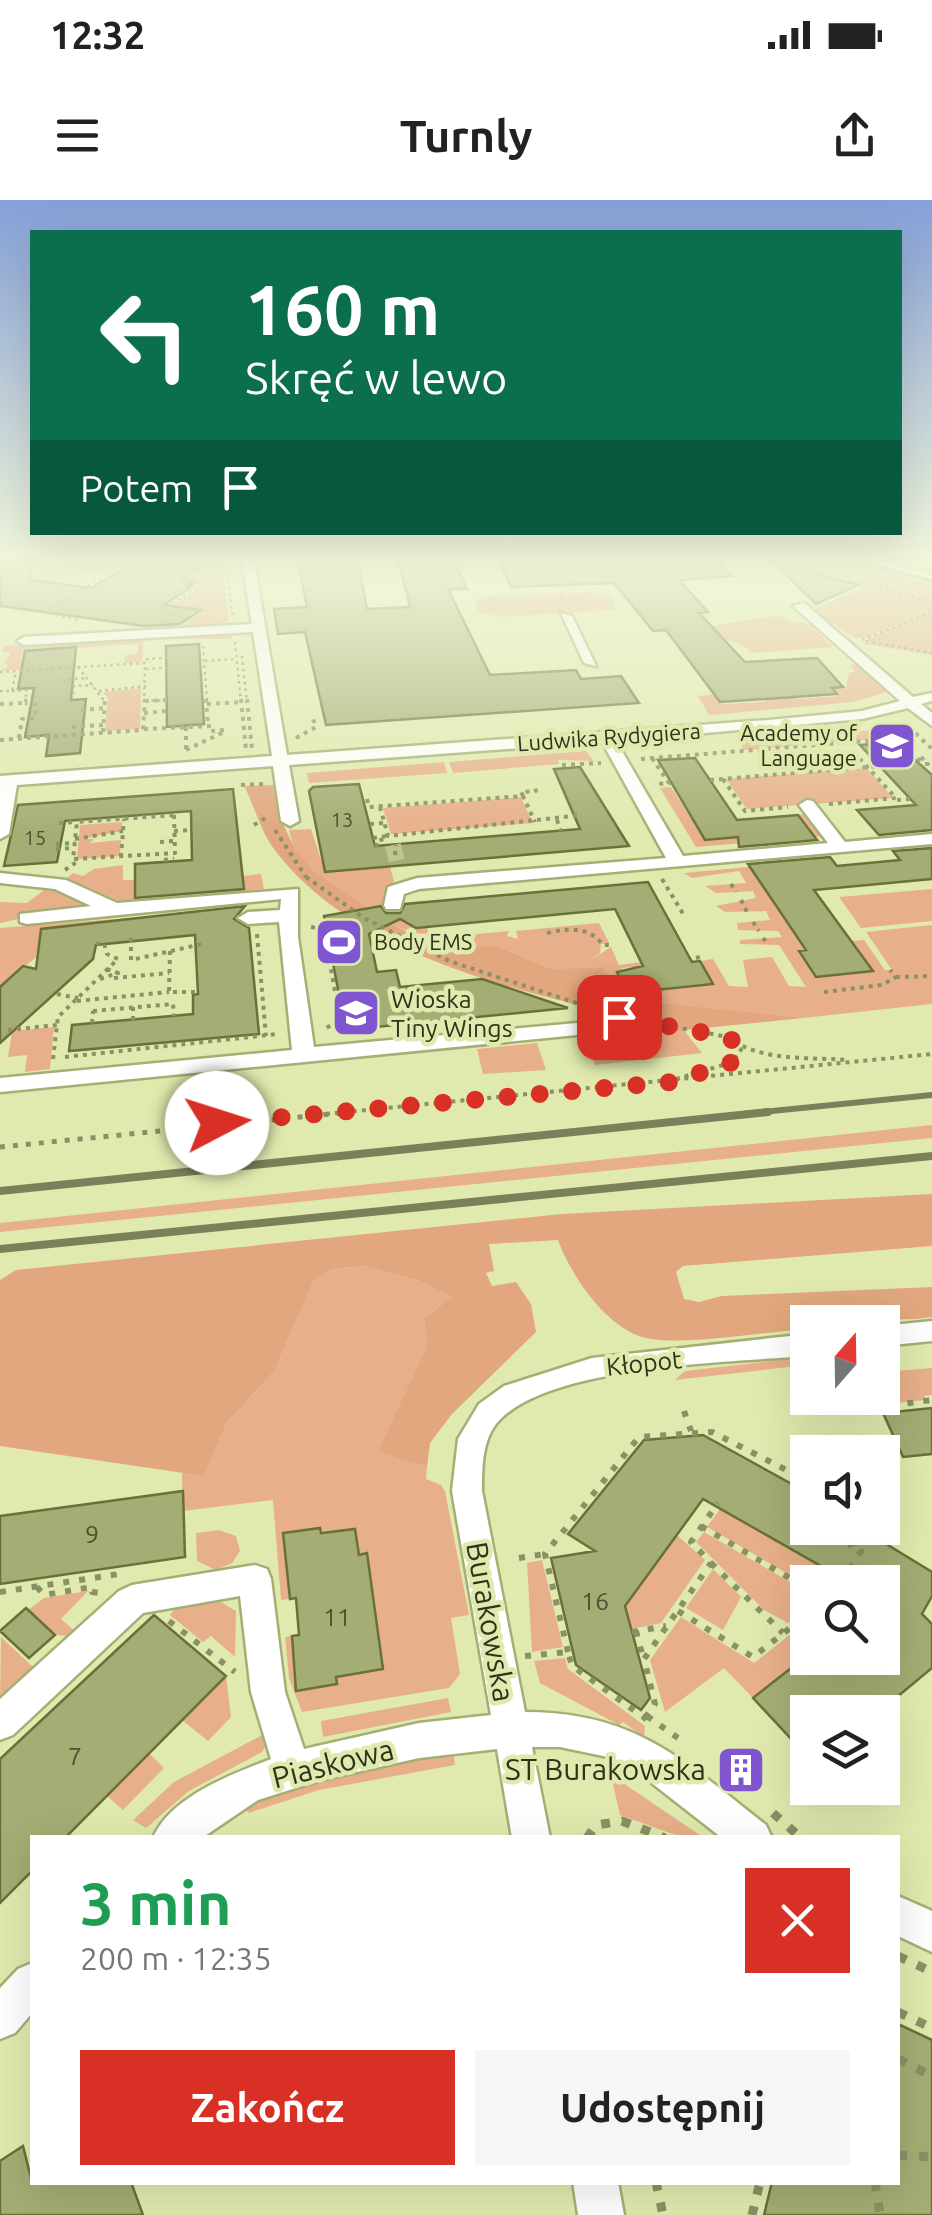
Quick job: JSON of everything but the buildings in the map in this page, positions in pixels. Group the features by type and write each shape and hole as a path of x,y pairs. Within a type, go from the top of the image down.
{"street":[{"path":"146,660 151,649"},
{"path":"262,649 290,820"},
{"path":"583,649 590,663"},
{"path":"849,649 932,721"},
{"name":"Ludwika Rydygiera","path":"5,781 784,724 932,698"},
{"path":"606,736 677,862"},
{"path":"0,834 5,781"},
{"path":"807,805 840,847"},
{"path":"393,905 395,891 404,886 932,839"},
{"path":"387,843 404,886"},
{"path":"516,856 524,874"},
{"path":"0,878 59,884 114,909"},
{"path":"26,918 291,894 281,916 288,937 304,1055"},
{"path":"248,918 281,916"},
{"path":"18,1056 7,1084 577,1029"},
{"path":"900,1334 932,1331"},
{"name":"Kłopot","path":"490,1411 524,1386 575,1370 790,1347"},
{"name":"Burakowska","path":"490,1411 470,1447 467,1491 530,1835"},
{"path":"0,1723 114,1614 144,1595 255,1579 268,1692 292,1769"},
{"name":"Piaskowa","path":"176,1835 206,1810 292,1769 469,1733 571,1730 627,1747 749,1835"},
{"path":"900,1917 932,1932"},
{"path":"0,2018 30,1985"},
{"path":"596,2185 602,2215"}],"path":[{"path":"203,649 208,726"},
{"path":"236,649 249,749 237,649"},
{"path":"121,664 122,655"},
{"path":"80,667 83,657"},
{"path":"0,672 167,658"},
{"path":"204,661 236,658"},
{"path":"42,669 44,660"},
{"path":"146,660 166,668"},
{"path":"142,730 146,660"},
{"path":"80,667 99,691 105,708 103,732"},
{"path":"3,704 16,671"},
{"path":"62,680 88,678"},
{"path":"73,694 74,686 94,685"},
{"path":"99,691 146,686"},
{"path":"0,691 26,690 24,703"},
{"path":"145,702 167,700"},
{"path":"207,704 241,702"},
{"path":"3,704 36,705 34,718 22,718 19,738"},
{"path":"81,710 105,708"},
{"path":"144,713 167,711"},
{"path":"288,739 316,728 313,719"},
{"path":"72,727 103,725"},
{"path":"0,740 208,726 213,731 244,729"},
{"path":"908,726 932,750"},
{"path":"186,727 186,752 227,731"},
{"path":"165,728 166,736"},
{"path":"122,731 122,738"},
{"path":"78,742 80,734"},
{"path":"638,759 892,740 886,734"},
{"path":"911,752 919,760"},
{"path":"652,758 671,783 654,784"},
{"path":"860,758 867,766"},
{"path":"840,762 846,768"},
{"path":"562,766 598,763"},
{"path":"794,766 800,772"},
{"path":"710,780 880,766"},
{"path":"748,769 752,776"},
{"path":"716,770 722,778"},
{"path":"647,772 661,772"},
{"path":"534,786 536,791 522,792 536,822"},
{"path":"478,791 481,799"},
{"path":"423,795 426,803"},
{"path":"366,799 368,807 523,796"},
{"path":"902,806 897,799 911,799"},
{"path":"380,806 387,843"},
{"path":"59,823 174,815 174,858 73,860 76,822"},
{"path":"387,843 444,832 583,818 582,815"},
{"path":"269,816 283,849 306,877 364,918 449,961 619,1017 728,1037 742,1048 861,1061"},
{"path":"121,858 124,819"},
{"path":"556,820 561,831"},
{"path":"370,824 387,843"},
{"path":"174,831 193,830"},
{"path":"57,846 123,831"},
{"path":"444,832 447,840"},
{"path":"100,837 122,840"},
{"path":"160,842 174,841"},
{"path":"65,870 78,861"},
{"path":"654,864 684,917"},
{"path":"306,877 306,891"},
{"path":"731,884 736,892"},
{"path":"741,900 748,912"},
{"path":"266,1036 256,927 272,925 281,916"},
{"path":"753,922 759,930"},
{"path":"548,933 581,929 593,933 603,946 614,944"},
{"path":"122,961 131,938"},
{"path":"763,938 769,945"},
{"path":"94,944 104,942 107,954 122,961"},
{"path":"52,1059 58,1017 108,969 122,961 202,944"},
{"path":"169,992 170,951"},
{"path":"108,969 118,973 114,978"},
{"path":"890,970 896,977"},
{"path":"98,979 169,974"},
{"path":"824,992 882,985 896,977 932,976"},
{"path":"57,994 76,1000 198,992"},
{"path":"93,1011 129,1004 130,996"},
{"path":"93,1011 173,1004 174,1016"},
{"path":"133,1007 133,1020"},
{"path":"92,1024 93,1011"},
{"path":"264,1015 276,1014"},
{"path":"619,1017 631,1040"},
{"path":"8,1030 56,1025"},
{"path":"672,1082 733,1062 742,1048"},
{"path":"0,1147 932,1054"},
{"path":"900,1406 932,1402"},
{"path":"684,1411 690,1432"},
{"path":"519,1558 544,1554 638,1438 712,1432 790,1471"},
{"path":"747,1460 752,1452"},
{"path":"718,1502 691,1542 784,1633"},
{"path":"702,1526 790,1578"},
{"path":"852,1545 861,1551 855,1565"},
{"path":"544,1554 572,1666 678,1738 682,1748"},
{"path":"644,1659 711,1563"},
{"path":"36,1587 44,1594 92,1587 94,1593 106,1584 141,1571"},
{"path":"0,1592 106,1584"},
{"path":"678,1610 754,1657 790,1628"},
{"path":"165,1616 242,1678"},
{"path":"646,1717 656,1704 634,1632 666,1626"},
{"path":"525,1656 568,1652"},
{"path":"646,1717 651,1729"},
{"path":"588,1835 596,1826 622,1821 657,1835"},
{"path":"900,1957 932,1972"},
{"path":"900,2013 932,2028"},
{"path":"900,2060 932,2076"},
{"path":"900,2156 932,2158"},
{"path":"657,2185 663,2215"},
{"path":"752,2215 759,2185"},
{"path":"875,2185 880,2215"}],"shaded area":[{"path":"55,649 23,651 21,661 33,660 41,668 0,671 8,667 5,662 11,652 2,652"},
{"path":"143,649 142,662 124,663 126,655"},
{"path":"747,649 806,649 752,653"},
{"path":"895,649 932,649 932,655"},
{"path":"858,664 887,692 853,702 709,715 698,696 714,694 722,704 766,702 761,694 789,689 797,699 838,696 833,689 846,688 849,673 855,672 850,665"},
{"path":"141,688 140,729 105,731 108,698 103,692"},
{"path":"876,730 887,738 744,750 738,742"},
{"path":"586,751 594,761 558,760 559,764 453,773 449,762"},
{"path":"444,762 447,773 309,783 307,773"},
{"path":"867,768 893,798 747,809 726,779"},
{"path":"274,785 280,818 296,851 313,871 395,926 448,950 495,945 551,969 603,968 616,994 612,996 630,1000 803,1018 626,1036 629,1017 534,994 436,961 346,915 307,885 269,842 244,786"},
{"path":"671,787 705,840 809,831 798,815 807,814 825,836 696,847 660,788"},
{"path":"521,797 533,823 391,834 383,808"},
{"path":"122,822 122,831 82,839 94,839 90,843 121,840 120,856 77,859 80,825"},
{"path":"311,829 325,872 390,867 394,881 384,895 384,905 378,907 416,928 427,927 429,934 397,927 321,878 297,853 289,830"},
{"path":"821,860 756,873 806,950 799,952 816,977 851,941 864,940 885,970 892,970 866,932 932,925 932,1004 803,1018 667,1007 609,995 602,969 551,969 495,945 449,950 424,939 509,931 507,936 518,939 516,931 599,923 609,943 601,944 600,953 591,960 611,947 619,965 651,961 653,965 622,968 627,993 712,984 700,961 713,959 729,986 748,987 743,960 772,957 789,986 806,987 779,945 740,944 740,940 782,937 778,931 738,930 737,923 770,920 766,911 725,912 716,906 756,898 753,891 716,893 705,886 746,883 739,871 692,878 684,873"},
{"path":"123,865 123,880 243,880 243,876 261,874 264,889 119,901 67,878 73,873 83,876 94,869"},
{"path":"48,887 88,904 0,923 0,902 27,903"},
{"path":"932,889 932,921 861,928 839,897"},
{"path":"207,912 40,929 36,957 0,988 0,928"},
{"path":"54,1027 50,1069 25,1072 27,1055 8,1057 12,1031"},
{"path":"683,1029 702,1053 595,1065 592,1056 624,1044 626,1036"},
{"path":"537,1043 546,1070 483,1074 477,1049"},
{"path":"932,1125 932,1138 0,1232 0,1223"},
{"path":"932,1194 932,1246 683,1266 676,1272 684,1299 699,1302 722,1296 932,1287 932,1317 900,1319 900,1305 790,1305 790,1331 707,1339 651,1339 635,1334 607,1315 582,1286 558,1240 489,1244 494,1271 486,1273 492,1286 516,1282 531,1304 536,1332 452,1414 430,1443 427,1467 378,1451 427,1346 424,1318 452,1297 419,1281 365,1266 332,1269 313,1282 275,1370 226,1424 204,1476 0,1446 0,1280 16,1270 562,1214"},
{"path":"365,1266 419,1281 452,1297 424,1318 427,1346 379,1450 427,1467 426,1479 445,1491 469,1615 451,1618 460,1674 449,1688 302,1712 289,1678 285,1637 292,1636 296,1690 336,1684 336,1677 382,1669 367,1554 359,1555 355,1529 283,1533 289,1599 281,1600 273,1500 183,1511 182,1473 204,1475 226,1424 275,1370 313,1282 332,1269"},
{"path":"790,1359 790,1367 675,1380 685,1371"},
{"path":"932,1368 932,1395 924,1396 926,1400 900,1403 900,1371"},
{"path":"720,1509 818,1565 790,1565 790,1575 707,1527"},
{"path":"219,1530 236,1536 240,1551 232,1563 216,1570 197,1561 196,1533"},
{"path":"704,1532 790,1582 790,1621 764,1610 696,1542"},
{"path":"677,1535 705,1560 661,1623 631,1629 625,1606"},
{"path":"542,1560 563,1647 532,1652 527,1563"},
{"path":"713,1569 741,1597 723,1630 686,1608"},
{"path":"88,1591 61,1619 77,1633 56,1634 28,1610 44,1598"},
{"path":"221,1602 236,1611 235,1657 211,1636 203,1642 170,1615 175,1608"},
{"path":"681,1617 754,1663 790,1635 790,1669 753,1698 724,1668 665,1712 650,1660"},
{"path":"1,1637 32,1666 29,1675 0,1703"},
{"path":"565,1658 568,1669 645,1726 644,1737 623,1722 619,1725 540,1683 534,1661"},
{"path":"226,1676 231,1717 208,1741 182,1720"},
{"path":"448,1698 451,1712 323,1737 321,1721"},
{"path":"266,1733 269,1741 262,1752 189,1791 146,1828 133,1820 174,1782"},
{"path":"453,1752 455,1765 319,1790 249,1813 241,1805 283,1785"},
{"path":"149,1753 164,1768 123,1810 107,1796"},
{"path":"611,1775 700,1835 675,1835 620,1815"}],"tunnel":[{"path":"393,845 398,866"}],"railway":[{"path":"743,1114 932,1095"},
{"path":"0,1191 768,1112"},
{"path":"0,1249 932,1156"}],"place":[{"name":"Academy of Language","path":"892,746"},
{"name":"Body EMS","path":"339,942"},
{"name":"Wioska Tiny Wings","path":"356,1013"},
{"name":"ST Burakowska","path":"741,1770"}],"route":[{"path":"217,1123 672,1082 682,1075 714,1070 733,1062 742,1048 728,1037 619,1017"}]}
